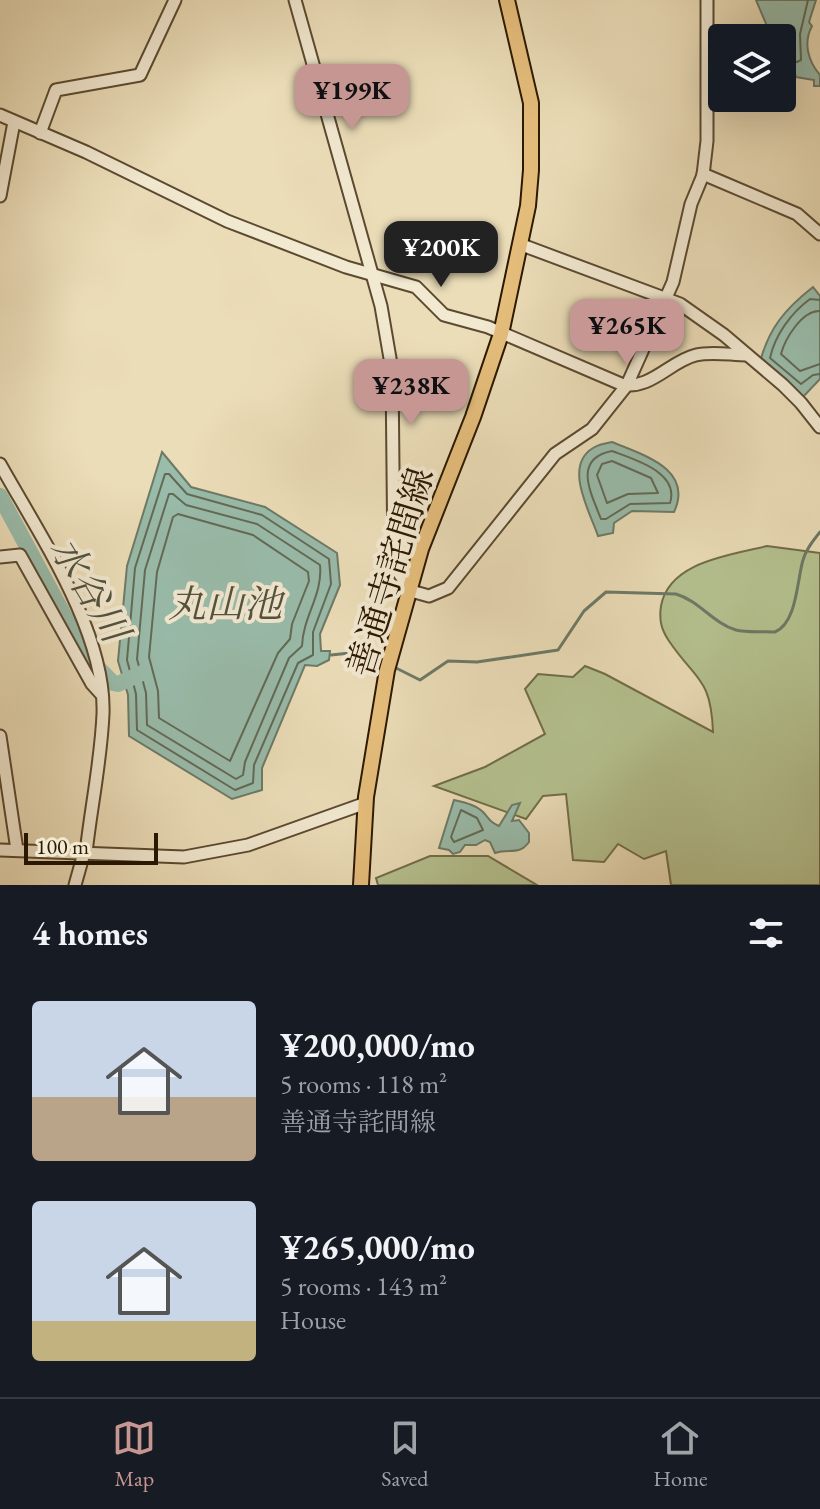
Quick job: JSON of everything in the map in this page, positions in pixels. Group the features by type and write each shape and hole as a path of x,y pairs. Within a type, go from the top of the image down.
{"main road":[{"name":"善通寺詫間線","path":"361,885 366,803 387,670 421,549 473,417 501,334 522,245 531,170 531,103 507,0"}],"street":[{"path":"40,133 56,90 140,75 175,0"},
{"path":"295,0 372,275 392,370 394,566 411,591 429,596 448,588 555,454 592,429 627,385 673,282 691,204 703,174 707,141 707,0"},
{"path":"0,115 86,152 227,221 332,262 416,287 444,315 488,327 627,385 649,380 696,355 747,355"},
{"path":"0,196 14,122"},
{"path":"703,174 797,214 820,234"},
{"path":"522,245 665,296 697,314 801,403 820,427"},
{"path":"0,464 87,625 99,667 102,695 100,744 85,853 76,884"},
{"path":"0,557 20,555 92,684 102,695"},
{"path":"0,736 17,850"},
{"path":"0,850 159,858 215,853 248,845 366,803"}],"green space":[{"path":"767,546 820,553 820,885 671,885 666,851 644,859 618,844 604,862 573,860 566,794 543,796 526,819 434,786 485,767 545,734 525,689 538,674 573,677 585,666 713,732 705,690 666,637 661,624 661,606 666,591 689,570 720,557"},
{"path":"430,856 488,856 537,885 378,885 376,878"}],"water":[{"path":"756,0 816,0 809,22 812,26 807,45 812,64 820,75 820,86 814,86 814,80 796,77 796,24 766,24"},
{"path":"813,287 820,296 820,379 803,397 760,362 779,320"},
{"path":"612,442 662,466 677,485 678,497 674,512 632,511 614,523 613,533 598,536 581,490 580,466 584,456 593,448"},
{"name":"丸山池","path":"162,452 191,487 265,507 337,553 340,585 320,634 321,651 330,651 329,660 317,666 305,665 262,768 262,790 232,799 129,736 128,695 118,661 127,566"},
{"path":"454,800 478,808 499,826 512,805 520,803 512,821 519,820 529,833 529,842 518,850 495,853 490,842 485,840 476,845 465,845 460,852 453,854 439,848"}],"waterway":[{"name":"水谷川","path":"0,496 86,656 113,683 118,684 142,673"},
{"path":"396,668 420,680 448,661 477,662 558,650 584,611 606,592 676,594 728,627 775,632 788,620 804,556 820,532"},
{"path":"331,655 379,650 384,655"}]}
